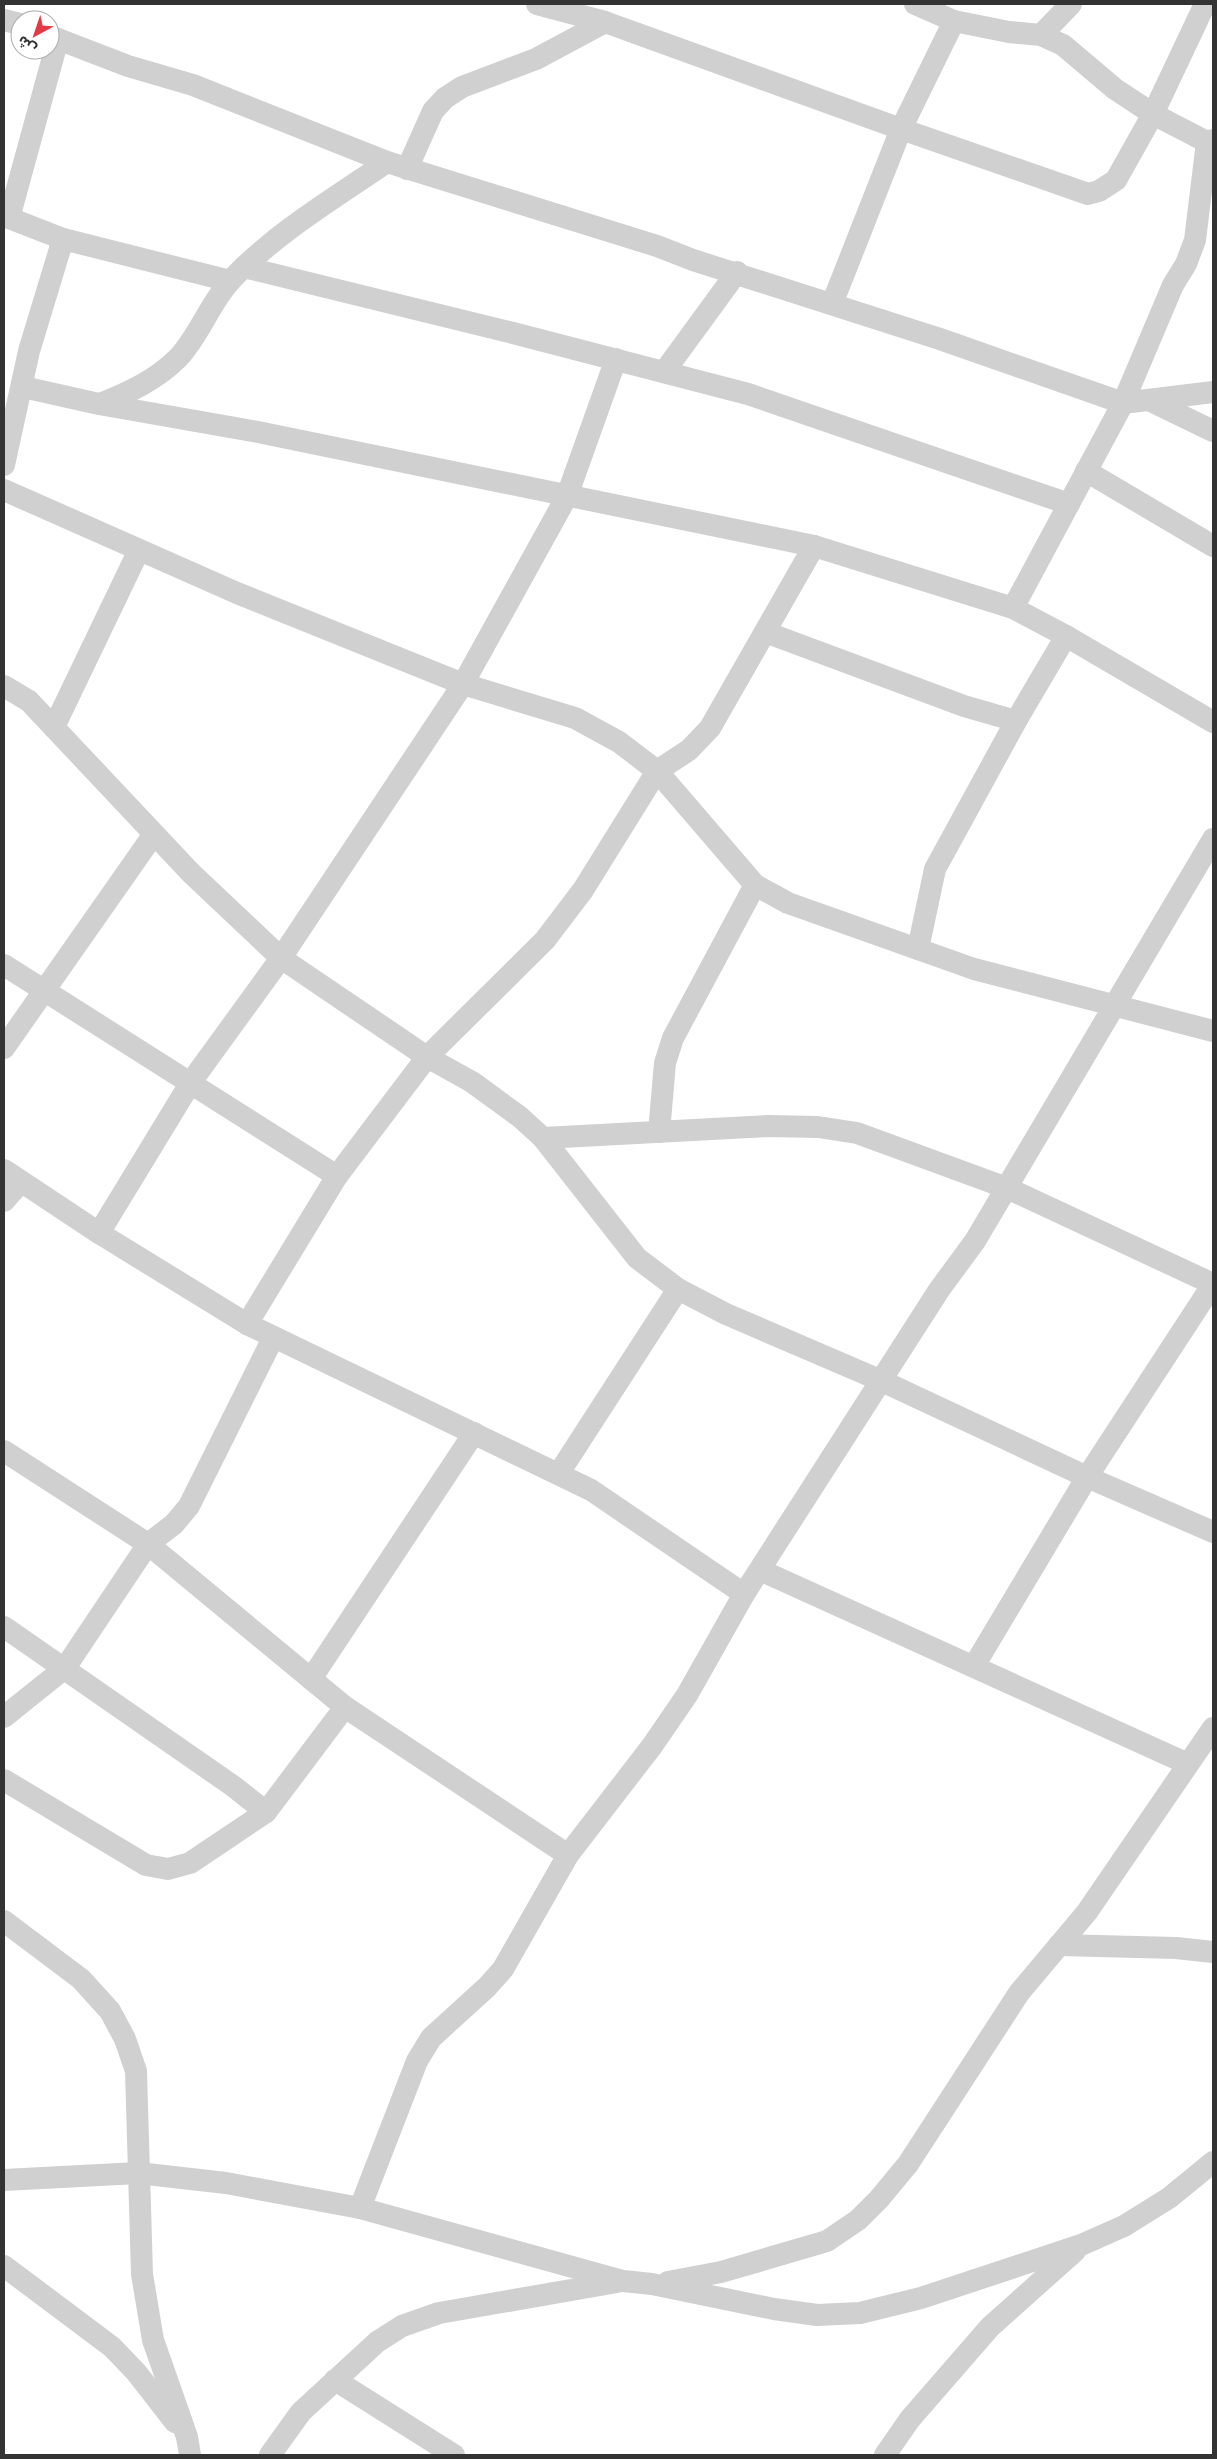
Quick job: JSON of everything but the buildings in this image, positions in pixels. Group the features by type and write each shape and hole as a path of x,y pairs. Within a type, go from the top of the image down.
{"street":[{"path":"537,4 606,22 901,130 1088,194 1099,192 1116,180 1153,114 1197,6"},
{"path":"915,4 954,21 1009,32 1041,35 1063,45 1115,89 1153,114 1210,141 1195,240 1186,264 1174,285 1124,404 1013,608"},
{"path":"1041,35 1071,4"},
{"path":"832,304 901,130 954,21"},
{"path":"99,404 131,392 159,374 179,357 237,274 285,230 397,166 433,111 445,98 462,87 536,59 606,22"},
{"path":"60,39 128,66 193,86 397,166 737,272 1124,404 1213,392"},
{"path":"48,60 6,217 63,239 237,274 616,359 748,394 1069,504"},
{"path":"4,465 23,387 29,351 63,239"},
{"path":"664,372 737,272"},
{"path":"99,1233 191,1082 281,958 464,684 567,496 616,359"},
{"path":"23,387 99,404 258,432 814,546 1013,608 1066,636 1213,722"},
{"path":"1149,400 1213,431"},
{"path":"1086,471 1213,546"},
{"path":"4,490 237,593 464,684 575,718 619,742 657,772 755,885 788,903 974,969 1213,1031"},
{"path":"247,1324 338,1176 427,1057 545,940 583,890 657,772 689,750 710,728 814,546"},
{"path":"54,727 139,550"},
{"path":"764,632 964,706 1016,721"},
{"path":"918,949 935,869 1016,721 1066,636"},
{"path":"4,686 29,701 154,834 227,908 281,958 427,1057 472,1082 520,1117 543,1138 637,1258 678,1289 726,1314 882,1380 1087,1477 1213,1532"},
{"path":"4,1048 154,834"},
{"path":"360,2208 416,2061 431,2038 487,1987 503,1969 568,1855 664,1729 687,1695 744,1594 939,1290 976,1241 1213,839"},
{"path":"659,1132 665,1063 673,1038 755,885"},
{"path":"4,965 338,1176"},
{"path":"543,1138 768,1126 818,1127 857,1133 1007,1188 1213,1284 1087,1477 974,1666"},
{"path":"4,1201 12,1176 99,1233 247,1324 591,1490 744,1594"},
{"path":"559,1473 678,1289"},
{"path":"4,1717 65,1668 148,1544 174,1524 189,1506 273,1338"},
{"path":"311,1679 474,1433"},
{"path":"4,1452 148,1544 345,1707 568,1855"},
{"path":"760,1570 1188,1764"},
{"path":"4,1627 233,1786 266,1812"},
{"path":"4,1780 146,1865 168,1869 190,1863 266,1812 345,1707"},
{"path":"652,2284 721,2272 828,2240 858,2220 879,2199 908,2164 1019,1993 1087,1912 1213,1728"},
{"path":"4,1921 81,1979 110,2010 125,2039 136,2071 142,2274 153,2340 188,2446"},
{"path":"1059,1945 1176,1948 1213,1952"},
{"path":"4,2180 138,2173 226,2183 360,2208 623,2280 652,2284 774,2309 816,2315 860,2314 921,2298 1081,2246 1124,2226 1169,2198 1213,2162"},
{"path":"885,2455 910,2419 990,2327 1081,2246"},
{"path":"4,2266 112,2347 136,2372 188,2446"},
{"path":"270,2455 301,2412 377,2342 402,2326 439,2313 623,2280"},
{"path":"335,2380 454,2455"}]}
